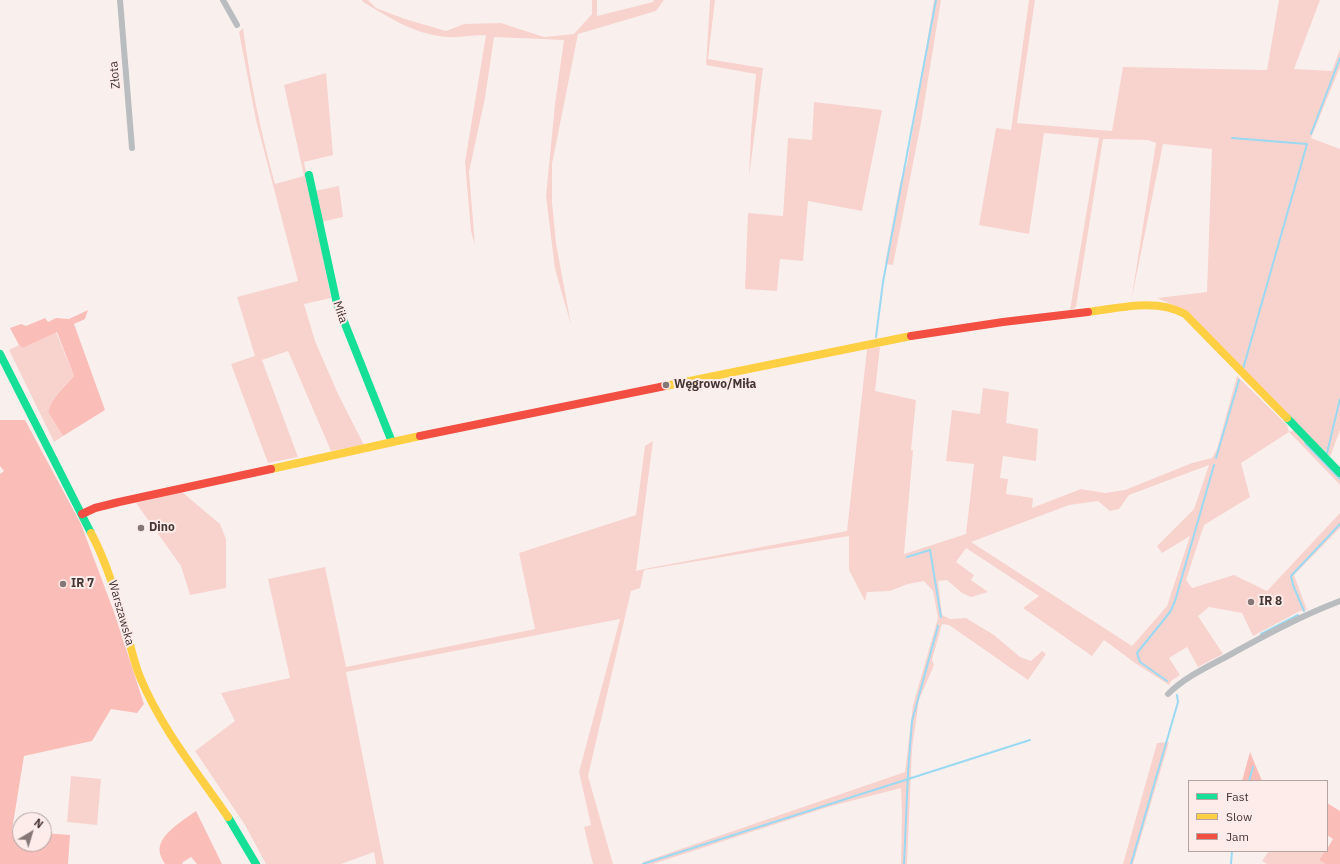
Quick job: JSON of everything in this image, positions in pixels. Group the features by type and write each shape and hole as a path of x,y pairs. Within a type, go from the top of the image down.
{"street":[{"name":"Złota","path":"120,0 132,148"},
{"path":"223,0 237,26"},
{"name":"Miła","path":"309,175 336,304 392,442"},
{"path":"82,514 95,508 126,500 660,386 904,338 1003,322 1144,305 1159,305 1174,308 1185,314 1340,473"},
{"name":"Warszawska","path":"0,354 82,514 108,570 120,605 134,658 142,681 153,704 166,727 230,820 256,864"},
{"path":"1168,694 1183,681 1248,645 1304,616 1340,601"}],"shaded area":[{"path":"362,0 368,0 376,8 405,19 446,31 464,24 501,23 544,37 574,34 592,14 592,0 597,0 597,16 653,2 654,0 664,0 656,11 578,34 552,164 552,202 556,243 571,325 555,269 546,196 555,104 564,40 494,37 485,98 469,172 475,245 471,231 465,162 486,35 446,37 423,33 393,19"},
{"path":"710,0 715,0 708,59 763,68 749,177 756,74 706,65"},
{"path":"934,0 941,0 921,123 893,265 885,264 900,183 907,164"},
{"path":"1029,0 1035,0 1017,123 1112,131 1123,67 1267,70 1279,0 1320,0 1294,69 1332,71 1340,49 1340,67 1311,138 1340,149 1340,430 1330,457 1182,309 1157,298 1207,292 1212,149 1163,144 1131,302 1156,143 1148,140 1103,139 1076,307 1070,310 1099,138 1044,133 1029,234 979,225 996,128 1011,130"},
{"path":"243,28 256,107 275,184 304,176 284,85 326,73 333,155 304,162 310,192 339,186 343,217 316,223 331,298 304,304 315,341 338,394 364,445 331,451 288,351 262,360 298,457 268,463 231,364 255,356 237,297 298,281 256,120 239,32"},
{"path":"814,102 882,110 862,211 808,201 803,261 780,259 777,291 745,289 748,213 783,216 788,138 812,140"},
{"path":"88,310 85,319 74,324 105,410 63,436 48,412 55,397 74,376 57,332 23,348 19,345 10,328 21,324 26,326 45,318 48,322 56,318 69,319"},
{"path":"56,332 74,376 55,397 48,412 63,436 54,442 9,350 19,345 23,348"},
{"path":"880,347 875,391 916,400 904,554 966,534 974,464 946,461 952,410 980,414 983,388 1009,392 1006,423 1038,429 1036,461 1003,456 1000,478 1008,479 1006,494 1033,498 1032,508 1081,489 1105,493 1125,490 1192,463 1212,458 1217,449 1237,376 1287,425 1289,432 1241,463 1250,497 1204,525 1186,580 1192,588 1234,575 1267,591 1340,513 1340,528 1294,575 1307,610 1300,611 1253,636 1242,613 1209,607 1198,616 1223,654 1198,667 1187,647 1169,658 1180,675 1171,681 1169,685 1135,663 1104,640 1092,656 1023,608 1039,596 966,548 956,562 974,575 971,580 988,592 971,597 962,593 947,580 938,581 942,615 950,619 966,618 994,635 1020,657 1031,661 1042,651 1046,654 1028,680 949,625 942,624 932,660 934,665 919,700 912,749 907,864 901,864 901,788 828,807 653,864 644,864 643,862 905,772 913,705 938,618 933,591 924,581 908,584 890,591 867,592 865,601 849,570 849,536 644,570 640,588 631,591 588,776 613,864 593,864 584,827 591,825 579,772 620,619 346,672 384,864 376,864 374,852 341,864 266,864 245,825 195,751 235,721 221,693 290,678 268,579 325,567 346,667 535,629 519,553 636,515 645,446 653,441 636,571 847,531 867,349","holes":["1209,465 1194,509 1157,546 1162,553 1190,536 1167,606 1132,646 971,542 1069,505 1098,501 1110,511 1119,509 1129,495"]},
{"path":"0,420 25,420 81,524 114,612 144,704 137,713 111,709 92,741 24,756 15,812 12,812 12,852 52,852 52,834 70,835 68,864 0,864 0,474 4,471 0,466"},
{"path":"1295,430 1340,476 1340,485 1289,432"},
{"path":"182,492 220,524 226,539 226,588 190,595 181,566 136,503"},
{"path":"1169,742 1133,864 1123,864 1157,743"},
{"path":"1250,752 1262,780 1242,780"},
{"path":"71,776 101,779 97,825 67,822"},
{"path":"1328,804 1340,811 1340,864 1325,864 1319,860 1324,852 1328,852 1328,847 1333,839 1328,836"},
{"path":"196,811 222,864 197,864 191,857 182,864 165,864 160,851 162,841 175,826"},
{"path":"1268,852 1324,852 1319,860 1325,864 1267,864 1262,861"}],"waterway":[{"path":"876,337 883,282 936,0"},
{"path":"1311,134 1340,58"},
{"path":"1232,138 1307,144 1243,369"},
{"path":"1216,458 1239,380"},
{"path":"1327,453 1340,399"},
{"path":"1305,443 1340,479"},
{"path":"1167,681 1140,662 1137,653 1170,612 1175,601 1214,465"},
{"path":"1304,611 1293,585 1291,576 1340,524"},
{"path":"907,557 930,550 941,617"},
{"path":"1261,634 1298,615"},
{"path":"904,864 912,721 938,626"},
{"path":"1131,864 1178,702 1177,695"},
{"path":"643,864 1030,740"},
{"path":"1249,780 1253,767"},
{"path":"1231,864 1232,852"}],"traffic: fast":[{"path":"309,175 337,304 392,442"},
{"path":"0,354 91,533"},
{"path":"1287,418 1340,473"},
{"path":"228,817 256,864"}],"traffic: slow":[{"path":"1088,312 1150,305 1174,309 1185,314 1287,418"},
{"path":"665,386 911,336"},
{"path":"271,469 420,436"},
{"path":"91,533 112,582 136,666 149,696 158,714 180,749 228,817"}],"traffic: jam":[{"path":"911,336 1003,322 1088,312"},
{"path":"420,436 665,386"},
{"path":"82,514 95,508 119,502 271,469"}],"place":[{"name":"Węgrowo/Miła","path":"666,385"},
{"name":"Dino","path":"141,528"},
{"name":"IR 7","path":"63,584"},
{"name":"IR 8","path":"1251,602"}]}
